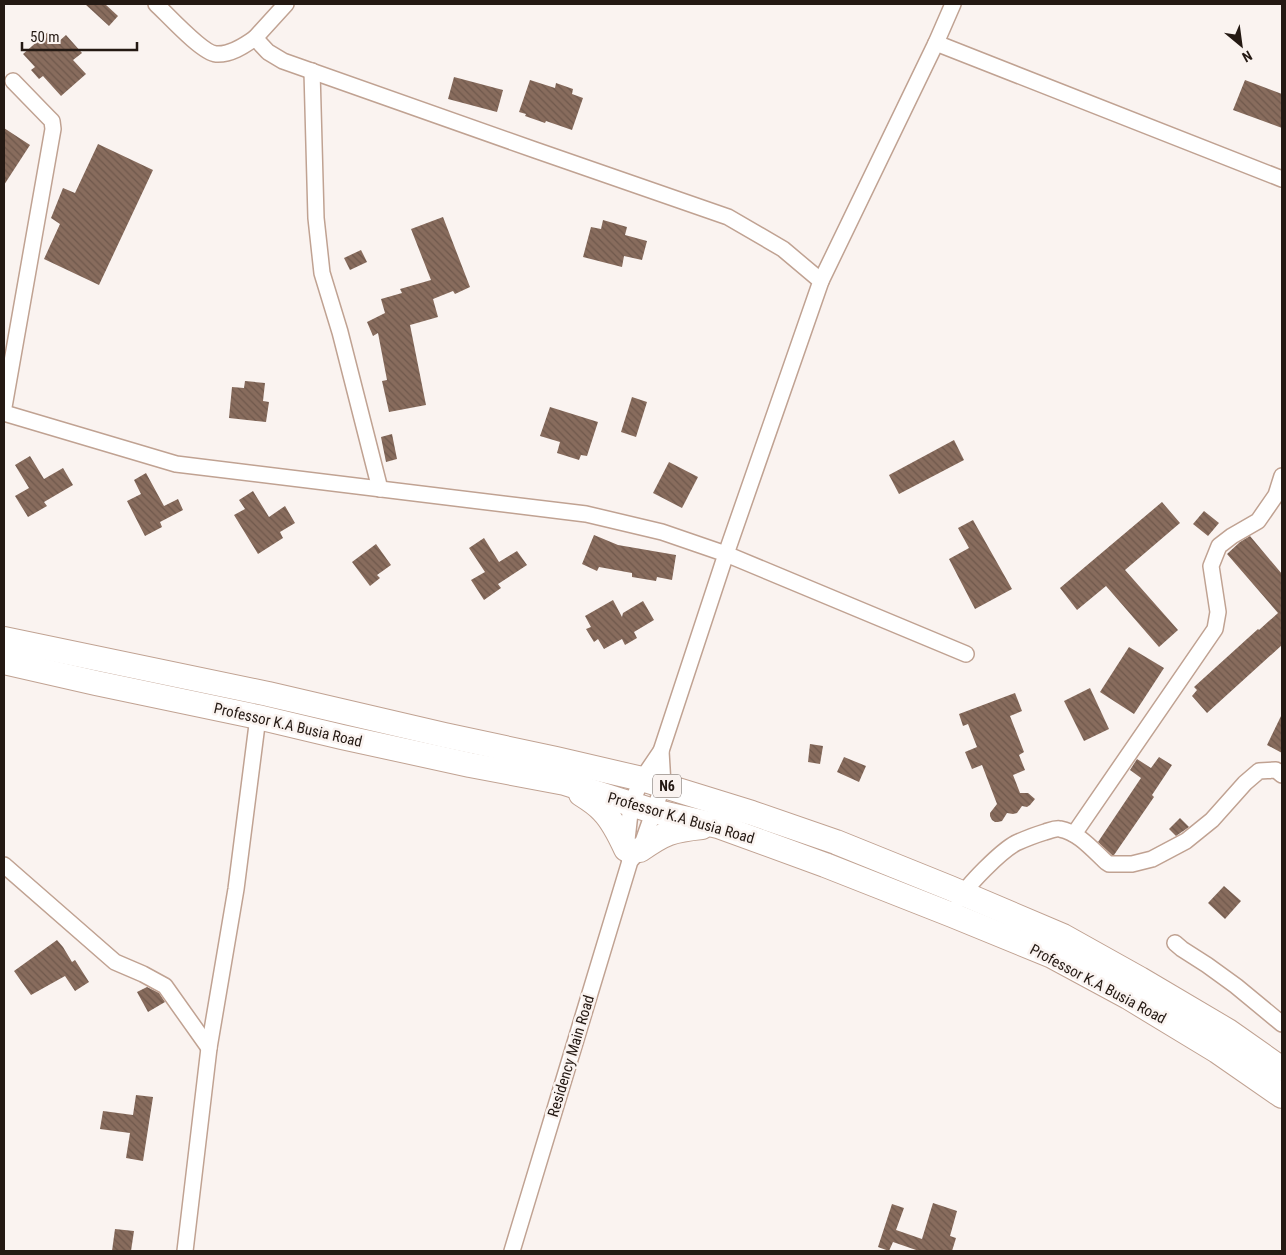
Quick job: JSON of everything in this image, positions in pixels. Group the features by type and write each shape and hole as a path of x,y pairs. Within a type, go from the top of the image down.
{"main road":[{"name":"Professor K.A Busia Road","path":"4,639 268,694 444,736 556,759 653,782 836,842 957,905 987,930 1052,956 1128,997 1217,1051 1282,1096"},
{"name":"Professor K.A Busia Road","path":"4,662 360,741 565,784 642,808 718,826 825,866 957,905 995,908 1063,936 1140,979 1228,1031 1282,1069"},
{"path":"565,784 604,811 632,853 657,838 680,829 718,826"},
{"path":"987,930 995,908"}],"street":[{"path":"156,4 197,43 214,54 229,53 243,47 255,38 286,4"},
{"path":"632,853 642,808 653,782 661,752 726,554 821,281 953,4"},
{"path":"255,38 268,52 283,61 728,216 783,249 821,281"},
{"path":"936,43 1282,179"},
{"path":"312,71 316,218 322,273 340,332 380,488"},
{"path":"4,406 54,129 52,121 13,81"},
{"path":"4,413 176,464 586,514 662,532 726,554 966,654"},
{"path":"1074,834 1215,629 1218,612 1211,566 1219,546 1258,521 1276,495 1282,476"},
{"path":"185,1251 209,1048 236,889 258,718"},
{"path":"957,905 980,875 997,858 1015,844 1038,834 1058,829 1074,834 1109,864 1132,864 1152,859 1186,841 1212,820 1260,771 1276,770 1282,775"},
{"path":"632,853 642,808 653,782"},
{"name":"Residency Main Road","path":"512,1251 632,853"},
{"path":"4,865 115,962 165,986 209,1048"},
{"path":"1174,943 1236,986 1282,1024"}],"building":[{"path":"85,4 105,4 118,16 109,26"},
{"path":"48,32 57,43 66,35 82,53 73,60 86,74 61,96 43,76 39,79 31,70 35,67 23,54"},
{"path":"454,77 503,90 497,112 448,99"},
{"path":"530,80 555,88 556,83 573,89 572,94 583,98 572,130 546,121 545,123 519,112"},
{"path":"1245,80 1282,94 1282,128 1233,110"},
{"path":"4,128 30,145 4,185"},
{"path":"98,144 153,170 99,285 44,259 60,224 51,218 63,188 75,193"},
{"path":"443,217 470,287 455,294 453,291 433,299 438,317 410,325 426,405 389,412 382,381 387,380 378,333 373,336 367,322 385,313 381,299 402,293 400,289 431,280 411,229"},
{"path":"603,220 627,227 625,235 647,241 642,260 624,256 622,267 583,257 591,227 601,229"},
{"path":"361,250 367,262 350,270 344,258"},
{"path":"245,381 265,383 263,401 269,402 266,422 229,418 232,387 244,388"},
{"path":"632,397 647,402 636,437 621,432"},
{"path":"550,407 598,422 587,456 581,455 579,460 557,453 560,442 540,436"},
{"path":"392,434 397,459 386,462 381,437"},
{"path":"954,440 964,460 899,494 889,475"},
{"path":"30,456 44,479 63,468 73,485 44,502 47,506 28,517 15,496 29,488 15,465"},
{"path":"669,462 698,477 682,508 653,493"},
{"path":"146,473 164,506 178,499 183,510 160,522 162,527 145,536 127,501 141,494 134,480"},
{"path":"253,491 269,517 285,506 295,523 280,532 283,538 258,554 234,515 245,509 239,500"},
{"path":"1162,502 1180,523 1125,570 1178,630 1159,647 1106,586 1077,610 1060,588"},
{"path":"1204,511 1219,523 1208,536 1193,524"},
{"path":"973,520 1012,589 975,609 949,559 969,548 958,528"},
{"path":"594,535 618,545 676,555 672,580 657,577 656,581 632,577 632,573 599,567 597,571 582,564"},
{"path":"1250,536 1282,574 1282,645 1207,713 1192,696 1197,690 1194,687 1278,613 1227,554"},
{"path":"484,538 499,562 517,551 527,565 498,584 501,588 484,600 471,580 485,572 469,548"},
{"path":"376,544 391,565 377,575 380,578 370,586 352,562"},
{"path":"613,600 622,617 623,613 643,601 654,620 634,632 637,638 625,645 622,639 604,649 598,639 594,642 586,629 591,627 585,616"},
{"path":"1129,647 1164,668 1134,714 1100,692"},
{"path":"1090,688 1109,729 1084,741 1064,701"},
{"path":"1015,693 1022,711 1010,716 1024,752 1019,755 1025,770 1013,775 1020,793 1028,793 1035,799 1027,807 1022,806 1017,813 1007,813 1002,821 995,822 992,820 990,813 997,804 982,765 972,769 965,752 977,747 968,724 963,726 959,714"},
{"path":"1282,714 1282,753 1267,745"},
{"path":"810,744 823,746 820,764 808,762"},
{"path":"844,757 866,766 859,782 837,772"},
{"path":"1159,757 1172,765 1152,795 1154,797 1114,855 1112,855 1098,842 1141,778 1130,770 1137,759 1151,768"},
{"path":"1180,818 1189,827 1176,836 1169,829"},
{"path":"1224,886 1241,901 1225,919 1208,903"},
{"path":"57,940 72,962 75,960 89,982 75,991 65,976 31,995 14,971"},
{"path":"147,987 159,993 165,1002 148,1012 137,992"},
{"path":"136,1095 153,1097 143,1161 126,1158 130,1133 100,1129 103,1111 133,1115"},
{"path":"933,1203 957,1211 950,1236 956,1238 952,1251 919,1251 893,1242 889,1251 878,1247 892,1204 904,1208 896,1230 922,1239"},
{"path":"115,1229 134,1231 131,1251 112,1251"}]}
